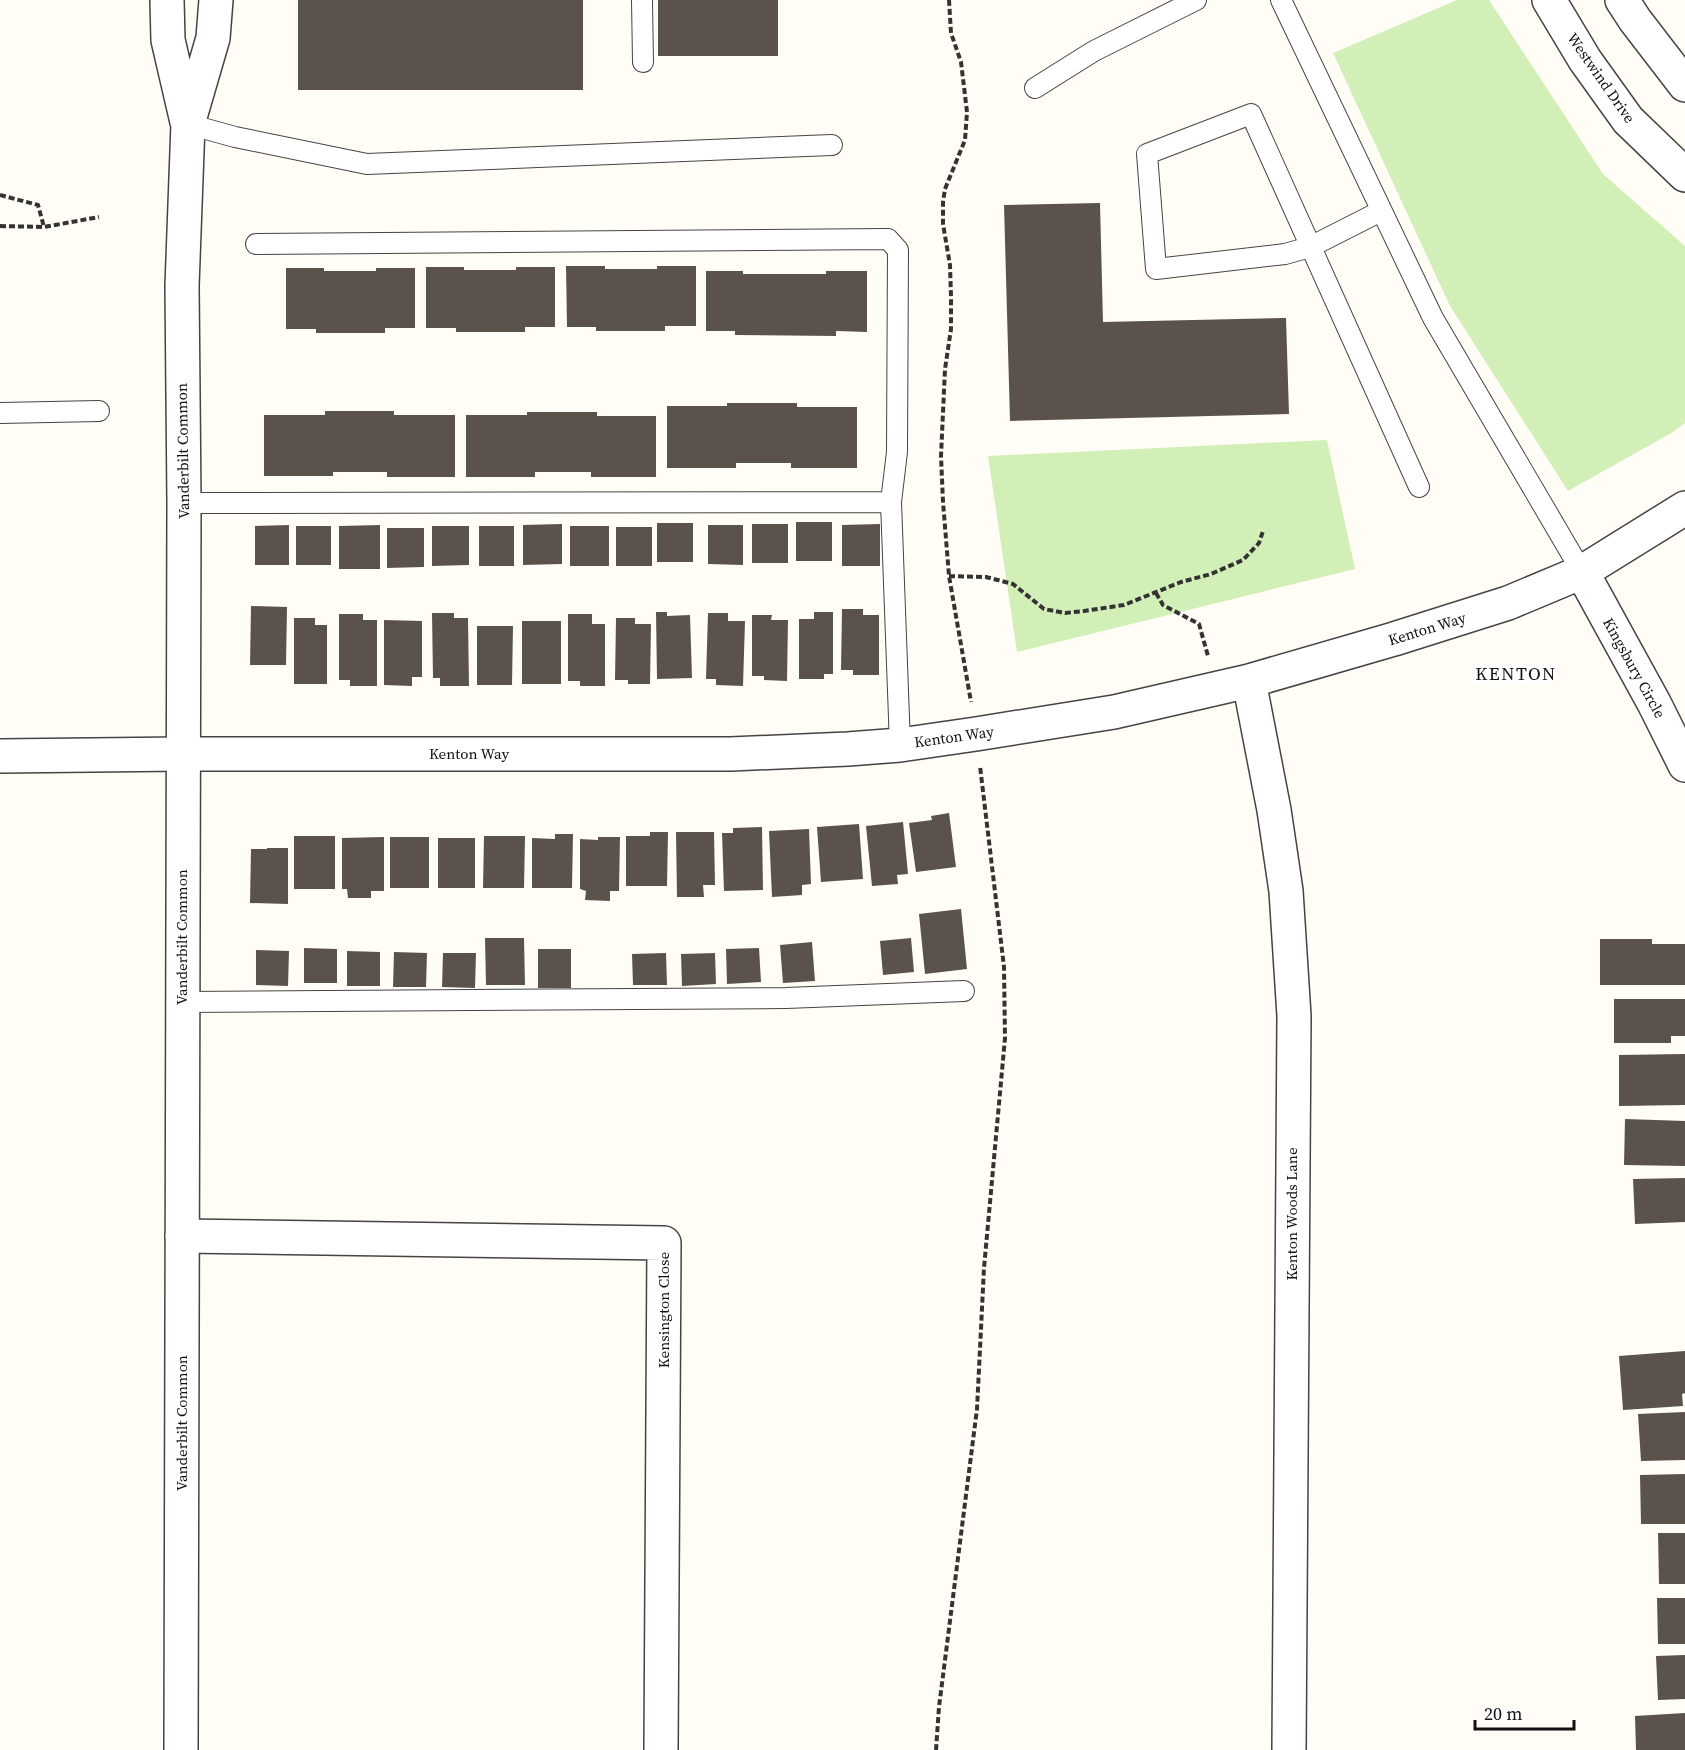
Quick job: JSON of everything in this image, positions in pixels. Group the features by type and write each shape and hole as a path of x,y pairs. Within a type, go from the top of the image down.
{"street":[{"name":"Vanderbilt Common","path":"167,0 168,40 188,124"},
{"name":"Vanderbilt Common","path":"181,1750 184,503 182,286 188,124 213,38 216,0"},
{"name":"Westwind Drive","path":"1549,0 1586,60 1629,120 1685,175"},
{"path":"1622,0 1685,86"},
{"name":"Kenton Way","path":"0,756 731,754 900,745 976,734 1114,712 1249,681 1508,603 1582,572 1685,508"},
{"name":"Kingsbury Circle","path":"1582,572 1654,703 1685,765"},
{"name":"Kenton Woods Lane","path":"1249,681 1274,810 1286,891 1294,1016 1289,1750"},
{"name":"Kensington Close","path":"182,1236 664,1243 661,1750"}],"lane":[{"path":"642,0 643,62"},
{"path":"1035,88 1094,51 1196,0"},
{"path":"1281,0 1438,327 1582,572"},
{"path":"1377,213 1310,247 1285,254 1156,269 1147,154 1251,114 1310,247 1419,487"},
{"path":"188,124 367,164 832,145"},
{"path":"256,244 888,239 898,250 897,452 891,502 900,745"},
{"path":"0,413 99,411"},
{"path":"184,503 891,502"},
{"path":"182,1002 786,998 964,991"}],"path":[{"path":"936,1750 939,1707 977,1409 984,1268 1005,1038 1004,967 1000,924 976,734 949,576 943,502 941,456 945,369 951,329 951,297 950,265 943,224 943,202 945,189 965,140 968,112 961,62 951,33 949,0"},
{"path":"0,195 38,205 44,226"},
{"path":"0,226 44,226 99,217"},
{"path":"949,576 986,577 1013,584 1044,609 1065,613 1124,605 1243,560 1259,543 1263,531"},
{"path":"1156,593 1163,605 1199,624 1216,689"}],"green space":[{"path":"1457,0 1489,0 1603,174 1685,246 1685,423 1568,491 1450,306 1333,53"},
{"path":"1327,440 1355,569 1017,652 988,456"}],"building":[{"path":"298,0 583,0 583,90 298,90"},
{"path":"658,0 778,0 778,56 658,56"},
{"path":"1100,203 1103,322 1286,318 1289,414 1010,421 1004,205"},
{"path":"566,266 657,269 657,266 696,266 696,326 665,326 665,331 596,331 596,327 567,327"},
{"path":"426,267 516,270 516,267 555,267 555,327 525,327 525,332 456,332 456,328 426,328"},
{"path":"286,268 376,271 376,268 415,268 415,328 385,328 385,333 316,333 316,329 286,329"},
{"path":"706,271 743,271 743,274 826,274 826,271 867,271 867,332 836,331 836,336 735,335 735,331 706,331"},
{"path":"727,403 797,403 797,407 857,407 857,468 791,468 791,463 736,463 736,468 667,468 667,406 727,406"},
{"path":"325,411 394,411 394,415 455,415 455,477 387,477 387,472 333,472 333,476 264,476 264,415 325,415"},
{"path":"527,412 597,412 597,416 656,416 656,477 591,477 591,472 535,472 535,477 466,477 466,415 527,415"},
{"path":"796,522 832,522 832,561 796,561"},
{"path":"657,523 693,523 693,562 657,562"},
{"path":"562,524 562,564 523,565 523,525"},
{"path":"752,524 788,524 788,563 752,563"},
{"path":"880,524 880,566 842,566 842,525"},
{"path":"289,525 289,565 255,565 255,526"},
{"path":"380,525 380,569 339,569 339,526"},
{"path":"708,525 743,525 743,565 708,564"},
{"path":"296,526 331,526 331,565 296,565"},
{"path":"432,526 469,526 469,565 432,566"},
{"path":"479,526 514,526 514,566 479,566"},
{"path":"570,526 609,526 609,566 570,566"},
{"path":"616,527 652,527 652,566 616,566"},
{"path":"387,528 424,528 424,567 387,568"},
{"path":"251,606 287,607 286,665 250,665"},
{"path":"842,609 863,609 863,615 879,615 879,675 853,675 853,670 841,670"},
{"path":"656,612 667,612 667,616 690,615 692,678 657,679"},
{"path":"814,612 833,612 833,674 824,674 824,679 799,679 799,619 814,619"},
{"path":"432,613 454,613 454,618 468,618 469,686 440,686 440,678 433,678"},
{"path":"708,613 728,613 728,621 745,621 743,686 716,685 716,679 706,679"},
{"path":"339,614 363,614 363,620 377,620 377,686 350,686 350,680 339,680"},
{"path":"568,614 592,614 592,624 605,624 605,686 580,686 580,681 568,681"},
{"path":"752,615 772,615 771,620 788,620 787,681 764,680 764,676 752,676"},
{"path":"294,618 315,618 315,625 327,625 327,684 294,684"},
{"path":"616,618 635,618 635,624 651,624 650,684 628,684 628,680 615,680"},
{"path":"384,620 422,621 422,677 412,677 412,686 384,685"},
{"path":"522,621 561,621 561,684 522,684"},
{"path":"477,626 513,626 512,685 477,685"},
{"path":"949,813 956,867 916,872 909,823 932,820 931,816"},
{"path":"903,822 908,874 897,875 898,884 872,886 866,826"},
{"path":"859,824 863,879 821,882 817,827"},
{"path":"762,827 763,890 724,891 722,833 733,833 733,828"},
{"path":"809,829 811,884 802,885 802,895 772,897 769,831"},
{"path":"650,832 668,832 667,886 626,886 626,836 650,836"},
{"path":"676,832 714,832 715,885 703,885 704,897 677,897"},
{"path":"555,834 573,834 572,888 532,888 532,838 555,839"},
{"path":"294,836 335,836 335,889 294,889"},
{"path":"484,836 525,836 524,888 483,888"},
{"path":"384,837 384,891 371,891 371,898 348,898 347,889 342,889 342,838"},
{"path":"390,837 429,837 429,888 390,888"},
{"path":"598,837 620,837 619,891 610,891 610,901 585,900 586,891 580,889 580,839 598,840"},
{"path":"438,838 475,838 475,888 438,888"},
{"path":"288,848 288,904 250,903 251,849"},
{"path":"961,909 967,969 925,974 919,914"},
{"path":"485,938 524,938 525,985 486,985"},
{"path":"911,938 914,972 883,975 880,941"},
{"path":"1600,939 1652,939 1652,944 1685,944 1685,985 1600,985"},
{"path":"812,942 815,981 783,983 780,945"},
{"path":"304,948 337,949 337,983 304,983"},
{"path":"759,948 761,982 727,984 726,949"},
{"path":"538,949 571,949 571,988 538,988"},
{"path":"256,950 289,951 288,986 256,985"},
{"path":"347,951 380,952 380,986 347,986"},
{"path":"394,952 427,953 426,987 393,987"},
{"path":"443,953 476,953 475,988 442,987"},
{"path":"666,953 667,985 633,985 632,954"},
{"path":"715,953 716,984 682,986 681,954"},
{"path":"1614,999 1685,999 1685,1036 1671,1036 1671,1043 1614,1043"},
{"path":"1685,1054 1685,1105 1619,1106 1619,1055"},
{"path":"1625,1119 1685,1121 1685,1166 1624,1165"},
{"path":"1685,1178 1685,1222 1635,1224 1633,1179"},
{"path":"1685,1351 1683,1406 1623,1410 1619,1356"},
{"path":"1685,1412 1685,1460 1641,1461 1638,1414"},
{"path":"1685,1474 1685,1524 1641,1524 1640,1475"},
{"path":"1658,1533 1685,1533 1685,1584 1659,1584"},
{"path":"1657,1598 1685,1598 1685,1644 1658,1644"},
{"path":"1685,1655 1685,1699 1658,1700 1656,1656"},
{"path":"1685,1713 1685,1750 1636,1750 1635,1716"}],"district":[{"name":"KENTON","path":"1516,674"}]}
